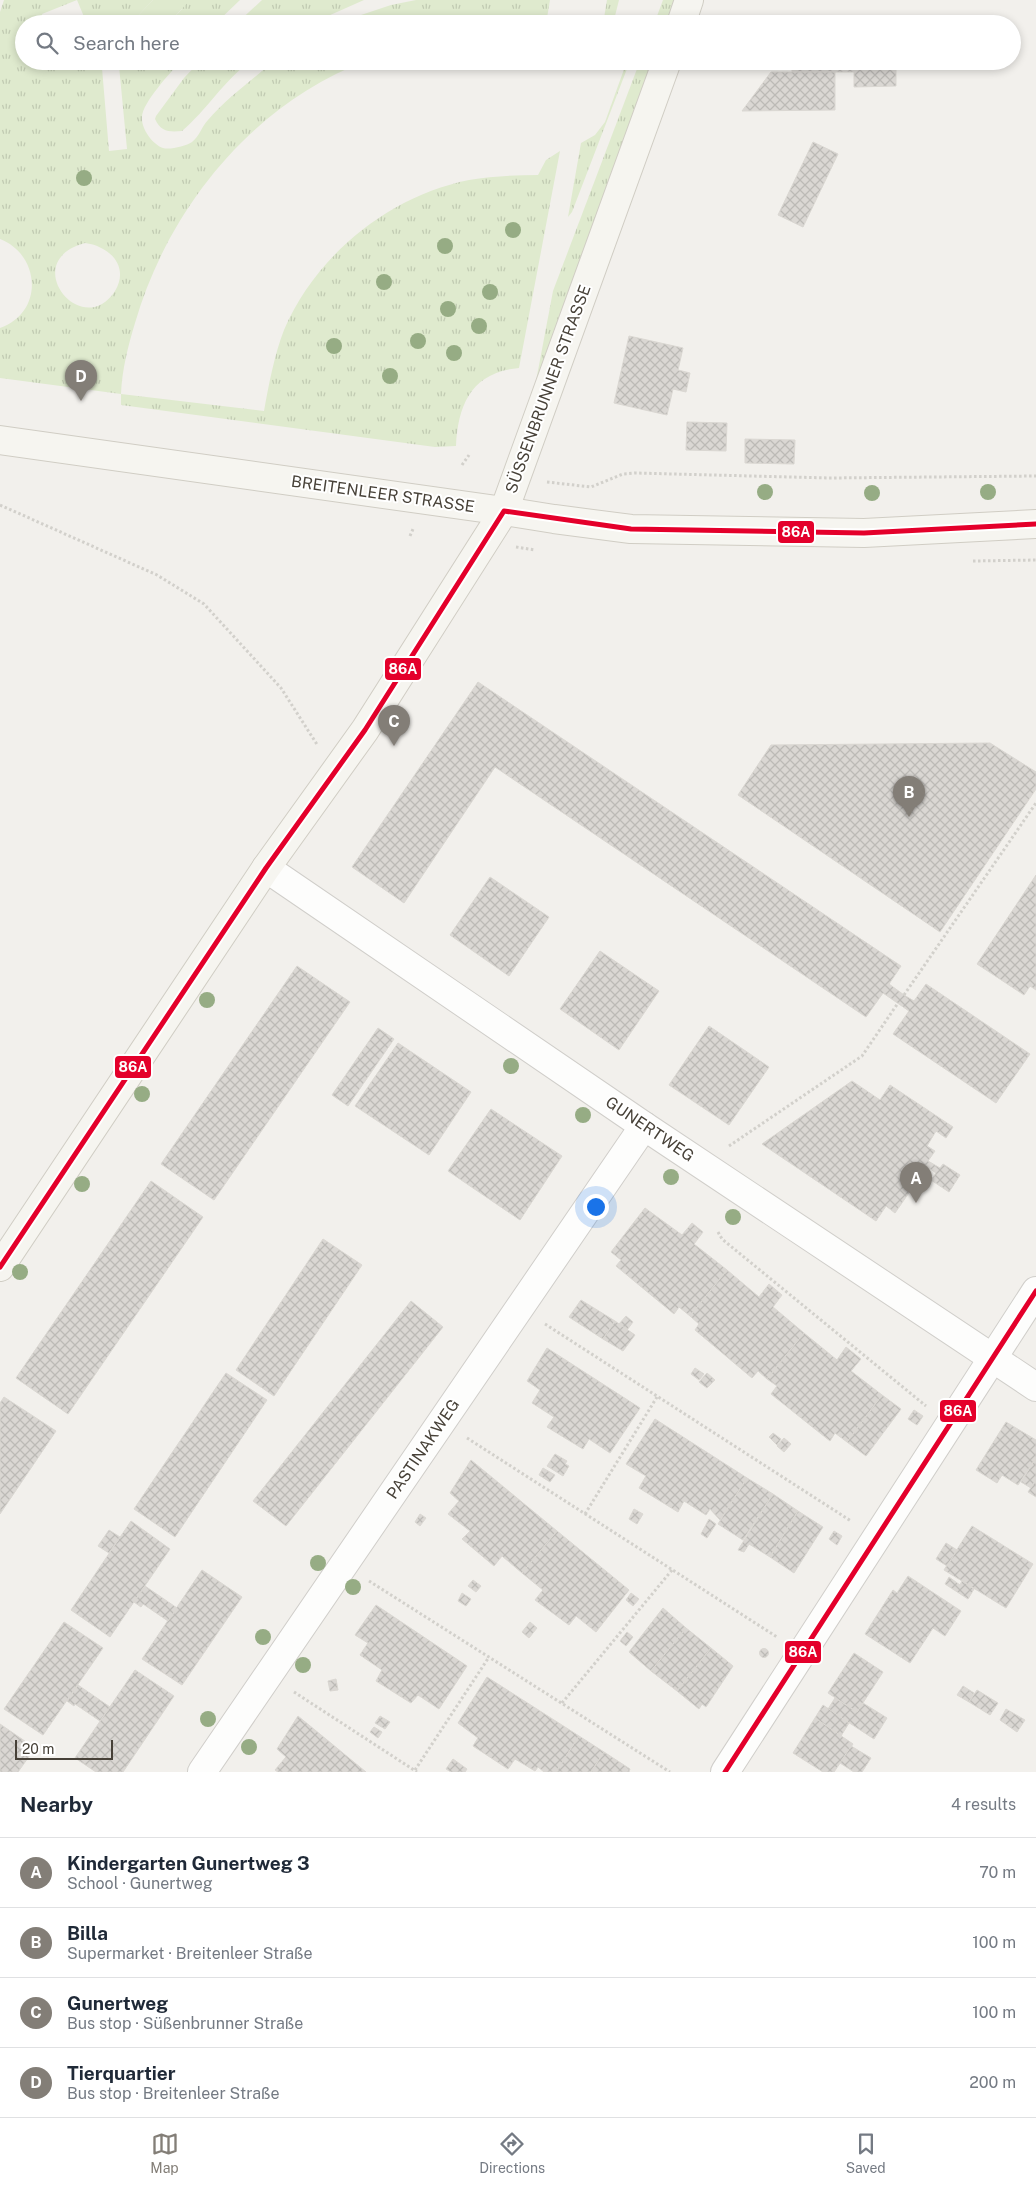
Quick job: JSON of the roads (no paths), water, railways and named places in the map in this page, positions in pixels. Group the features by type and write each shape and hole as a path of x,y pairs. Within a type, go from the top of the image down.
{"street":[{"path":"684,15 689,0"},
{"name":"SÜSSENBRUNNER STRASSE","path":"0,1267 266,868 365,730 504,511 664,70"},
{"name":"BREITENLEER STRASSE","path":"0,440 631,529 864,534 1036,524"},
{"name":"GUNERTWEG","path":"266,868 644,1126 991,1359 1036,1387"},
{"name":"PASTINAKWEG","path":"202,1772 644,1126"},
{"path":"725,1772 1036,1291"}],"place":[{"name":"Tierquartier","path":"81,401"},
{"name":"Gunertweg","path":"394,746"},
{"name":"Billa","path":"909,817"},
{"name":"Kindergarten Gunertweg 3","path":"916,1203"}]}
